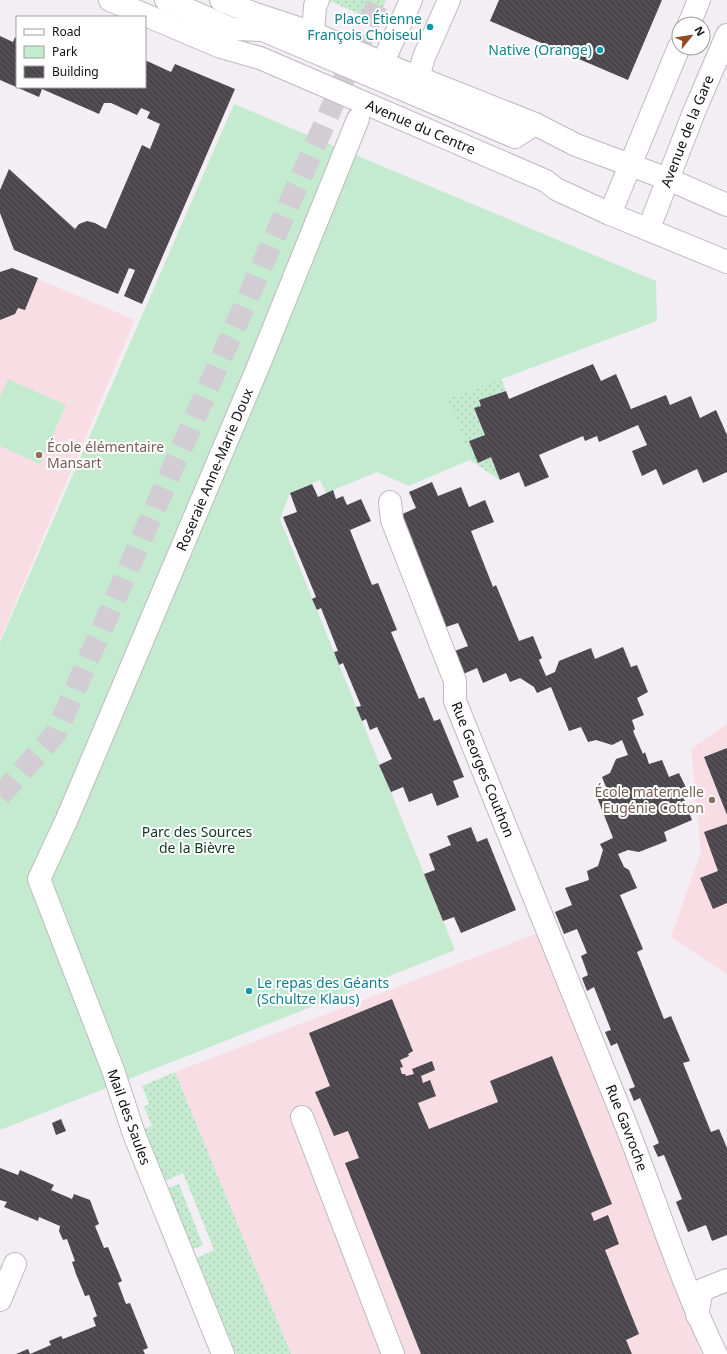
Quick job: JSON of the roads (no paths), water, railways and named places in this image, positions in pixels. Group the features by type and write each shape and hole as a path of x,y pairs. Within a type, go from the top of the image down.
{"street":[{"name":"Avenue du Centre","path":"110,0 221,47 260,58 546,181 556,189 610,214 649,228 727,262"},
{"path":"166,0 232,29 263,30 516,137 535,124"},
{"path":"221,0 255,14 313,33 418,78 535,124 576,145 668,179 727,205"},
{"path":"313,33 315,6 318,0"},
{"path":"388,51 411,0"},
{"path":"418,78 424,57 449,0"},
{"path":"692,16 699,0"},
{"path":"278,22 288,41"},
{"path":"232,29 260,58"},
{"name":"Avenue de la Gare","path":"649,228 727,35"},
{"path":"610,214 675,56"},
{"name":"Roseraie Anne-Marie Doux","path":"40,879 67,819 258,367 358,119"},
{"name":"Rue Georges Couthon","path":"390,502 392,520 455,681 455,701 537,900"},
{"name":"Mail des Saules","path":"40,879 113,1070 134,1134 223,1354"},
{"name":"Rue Gavroche","path":"537,900 650,1186 697,1315 716,1354"},
{"path":"302,1117 392,1354"},
{"path":"0,1300 15,1264"},
{"path":"697,1315 702,1290 727,1280"}],"tunnel":[{"path":"0,796 56,733 379,0"}],"place":[{"name":"Place Étienne François Choiseul","path":"430,27"},
{"name":"Native (Orange)","path":"600,50"},
{"name":"École élémentaire Mansart","path":"39,455"},
{"name":"École maternelle Eugénie Cotton","path":"712,800"},
{"name":"Le repas des Géants (Schultze Klaus)","path":"249,991"}],"park label":[{"name":"Parc des Sources de la Bièvre","path":"197,840"}]}
